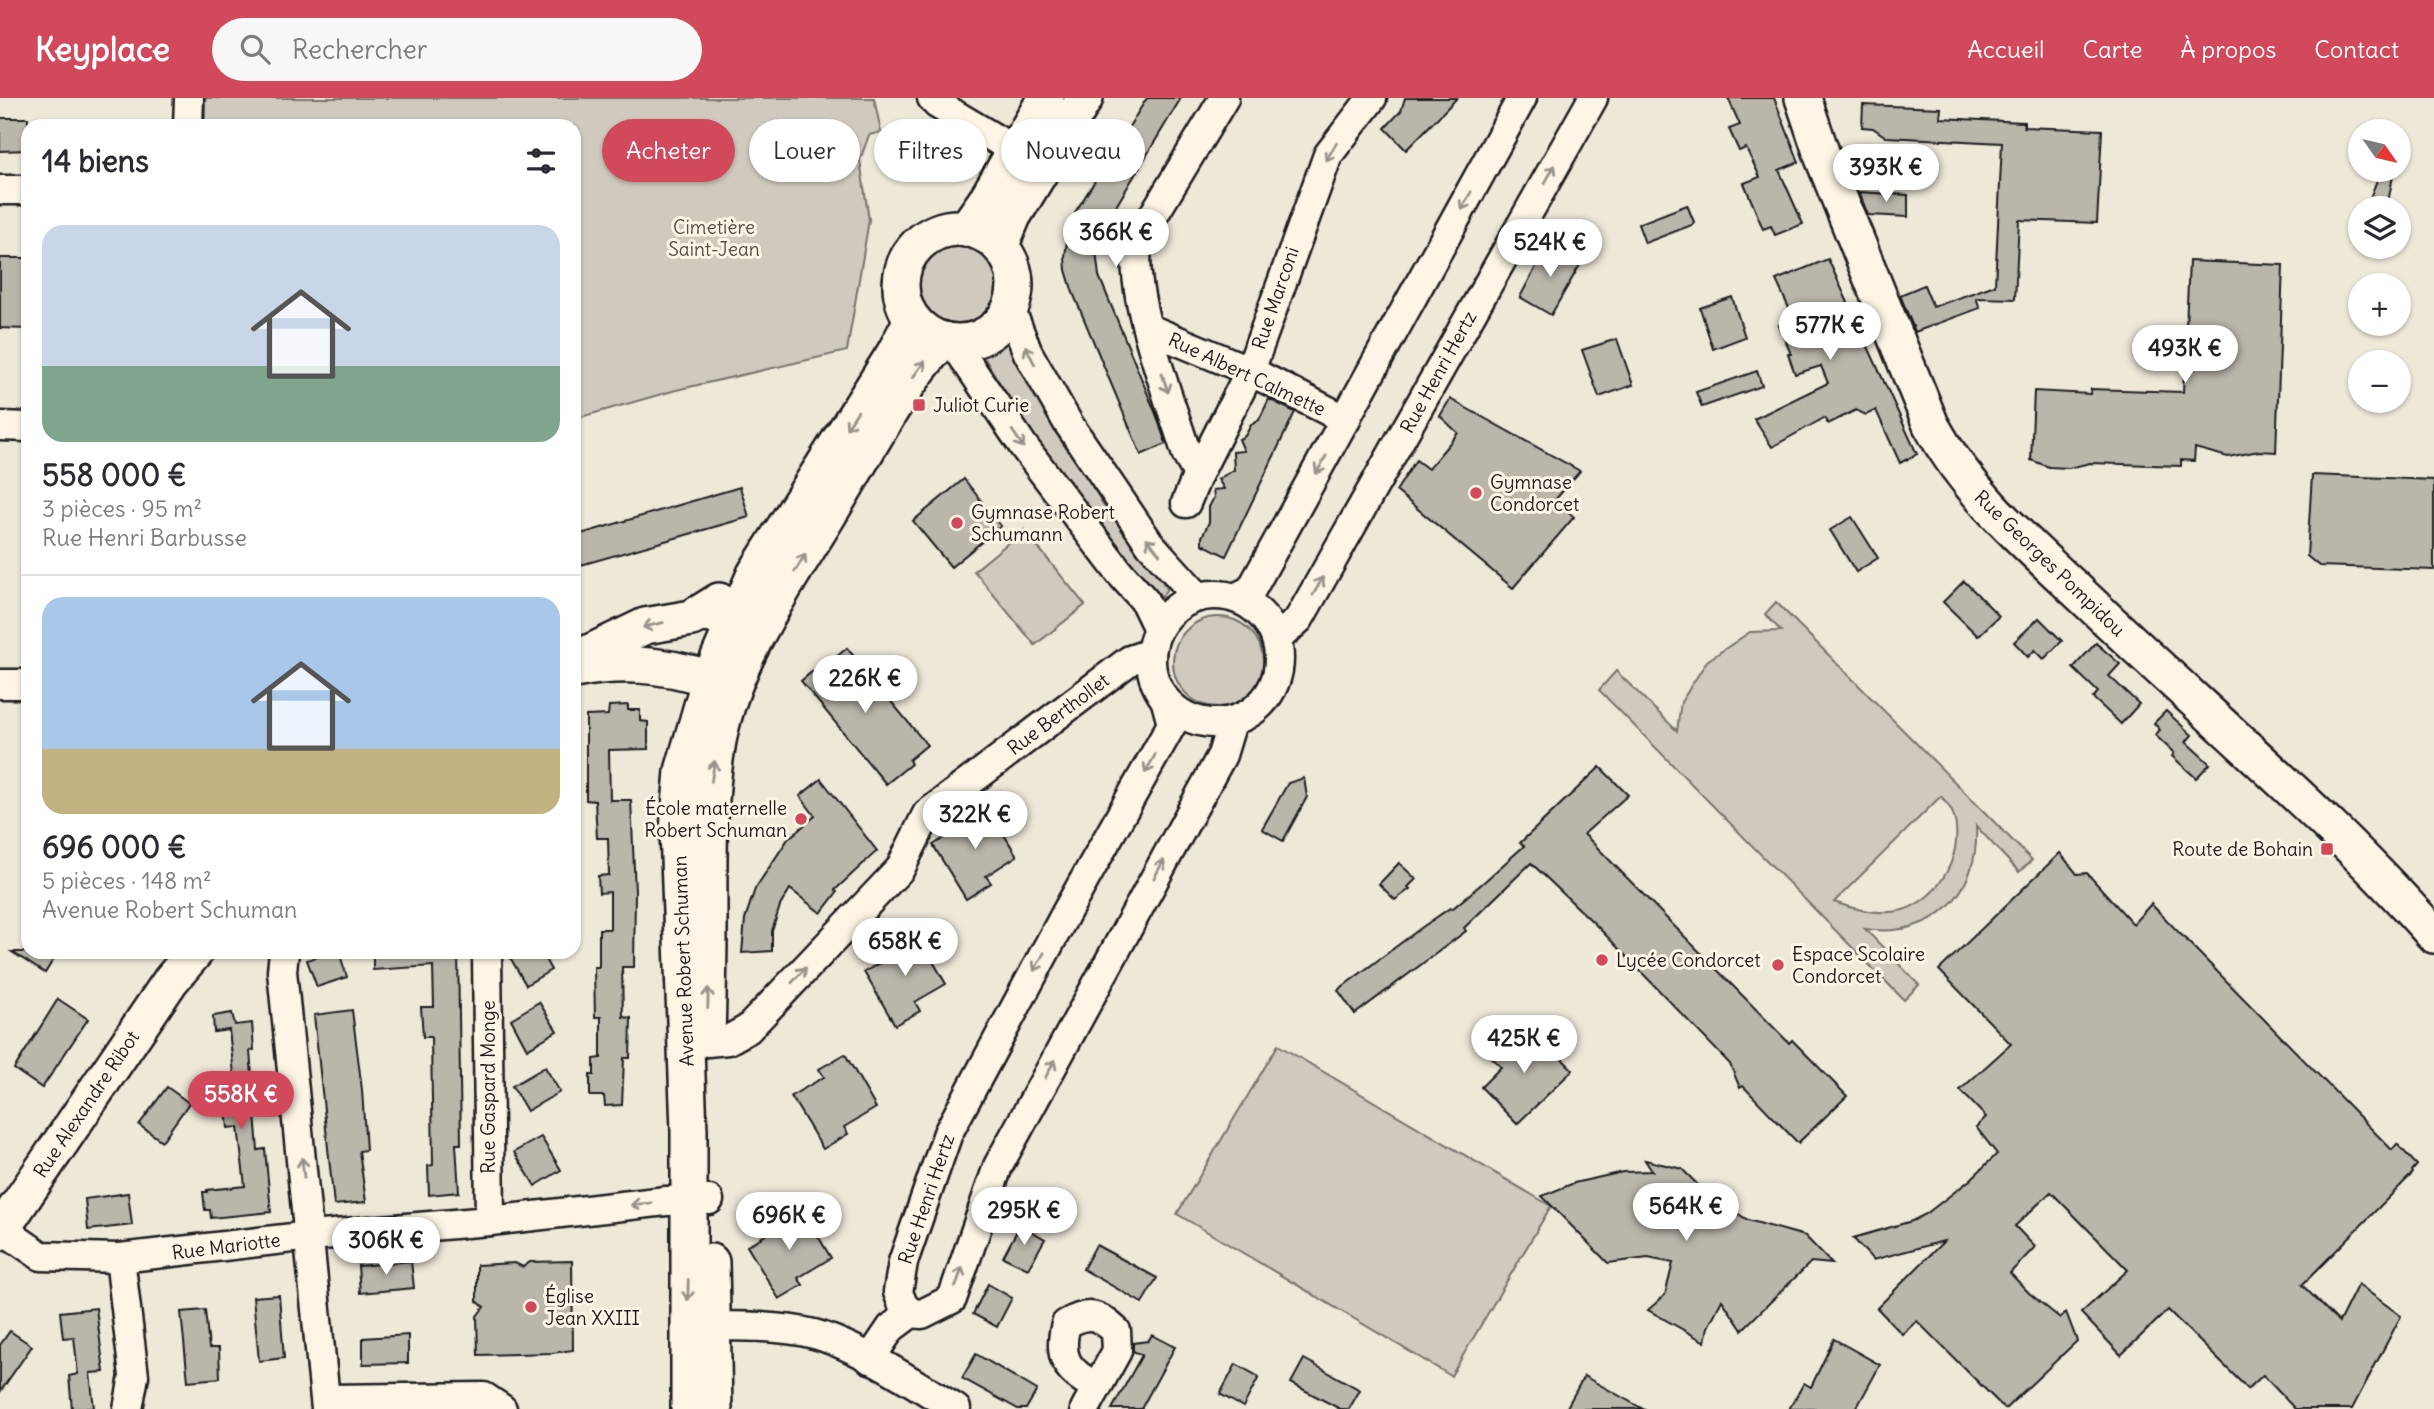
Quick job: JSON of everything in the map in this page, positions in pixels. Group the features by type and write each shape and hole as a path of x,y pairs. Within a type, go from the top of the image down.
{"main road":[{"path":"1033,119 1046,98"},
{"path":"1000,247 1013,215 1085,98"},
{"name":"Rue Georges Pompidou","path":"1803,98 1843,208 1931,425 1947,455 1982,500 2176,685 2308,806 2434,935"},
{"path":"966,229 1001,173"},
{"path":"950,229 966,229 990,238 1000,247 1014,276 1014,293 1010,308 1000,323 987,334 971,341 948,341 929,334 912,320 903,301 901,285 903,269 910,254 921,242 950,229"},
{"name":"Avenue Robert Schuman","path":"700,1200 705,1131 708,856 712,783 722,682 734,622 755,574 894,354 912,320"},
{"name":"Avenue Robert Schuman","path":"690,1409 700,1326 700,1200 678,830 683,771 688,752 722,682 763,625 919,367 948,341"},
{"path":"581,657 645,626 692,618 755,574"},
{"path":"698,614 713,614 734,622"},
{"path":"643,664 680,690 688,714 688,752"},
{"path":"581,669 600,665 643,664 722,682"},
{"name":"Rue Alexandre Ribot","path":"1,1231 178,966"},
{"name":"Avenue Robert Schuman","path":"700,1326 714,1409"}],"street":[{"path":"188,119 189,98"},
{"path":"932,98 937,104 969,111 1001,139"},
{"name":"Rue Albert Calmette","path":"1198,474 1187,455 1147,328 1135,265 1138,241 1224,98"},
{"name":"Rue Marconi","path":"1186,503 1250,371 1328,155 1372,98"},
{"path":"1235,598 1251,590 1522,98"},
{"name":"Rue Henri Hertz","path":"1276,639 1299,619 1592,98"},
{"path":"0,190 21,190"},
{"path":"1010,308 1028,353 1068,423 1150,544 1198,597"},
{"name":"Rue Albert Calmette","path":"1147,328 1250,371 1346,420"},
{"path":"948,341 1024,447 1120,573 1144,600 1154,641 1152,671 1166,702 1180,714 1196,721 1214,724 1232,722 1258,708 1272,690 1279,668 1276,639 1267,621 1253,607 1235,598 1217,595 1198,597 1175,609 1154,641"},
{"path":"0,426 21,426"},
{"name":"Rue Berthollet","path":"707,1042 728,1040 748,1029 900,869 927,814 1154,641"},
{"path":"0,684 21,684"},
{"name":"Rue Henri Hertz","path":"911,1313 898,1292 902,1262 948,1133 1172,724 1166,702"},
{"path":"870,1360 891,1328 911,1313 922,1314 952,1299 998,1166 1222,755 1232,722"},
{"path":"283,959 282,971 326,1404 484,1397 502,1409"},
{"name":"Rue Gaspard Monge","path":"487,959 490,1221"},
{"name":"Rue Mariotte","path":"1,1231 41,1255 120,1258 310,1236 700,1200"},
{"path":"120,1258 134,1376 128,1409"},
{"path":"700,1326 814,1334 870,1360 956,1409"}],"green space":[{"name":"Cimetière Saint-Jean","path":"205,98 874,98 878,119 874,119 874,134 869,135 860,160 869,220 847,351 676,390 581,417 581,119 205,119"},
{"path":"958,244 973,247 986,256 995,269 998,284 995,299 986,312 973,321 958,324 943,321 930,312 921,299 918,284 921,269 930,256 943,247"},
{"path":"1010,336 1104,506 1167,588 1162,597 1124,556 1028,429 982,354"},
{"path":"1024,530 1085,605 1035,645 974,571"},
{"path":"1776,602 2032,860 2019,872 1976,826 1975,850 1970,872 1961,891 1948,907 1931,919 1912,927 1865,929 1919,985 1904,1000 1599,690 1616,671 1677,731 1681,702 1707,661 1750,632 1781,631 1765,614","holes":["1941,796 1953,814 1956,843 1947,872 1928,896 1903,910 1886,912 1859,910 1834,902"]},
{"path":"1209,617 1227,617 1243,624 1256,637 1263,653 1263,671 1256,687 1243,700 1227,707 1209,707 1193,700 1180,687 1173,671 1173,653 1180,637 1193,624"},
{"path":"1278,1045 1551,1206 1451,1376 1177,1214"}],"building":[{"path":"1147,98 1181,98 1145,158 1145,119 1134,119"},
{"path":"1405,98 1457,98 1406,150 1385,128 1401,111"},
{"path":"1728,98 1774,98 1799,162 1779,170 1803,224 1775,235 1771,226 1763,229 1744,183 1760,177 1746,148 1739,151 1729,129 1740,125"},
{"path":"1863,105 1941,108 1940,118 2024,122 2024,127 2102,130 2097,223 2019,220 2015,299 1976,298 1980,308 1915,332 1900,295 1924,285 1933,307 1995,285 2002,143 1886,137 1873,128 1862,127"},
{"path":"0,118 28,118 21,119 21,150 0,151"},
{"path":"1094,182 1131,182 1103,228 1096,251 1099,276 1166,444 1141,455 1073,293 1066,270 1068,232 1076,211"},
{"path":"2376,182 2392,182 2389,196 2371,196"},
{"path":"1859,192 1908,195 1908,217 1868,215"},
{"path":"1687,205 1694,222 1692,225 1645,243 1638,224"},
{"path":"1548,244 1581,263 1551,315 1520,297"},
{"path":"0,258 21,258 21,329 0,328"},
{"path":"1828,259 1917,454 1900,463 1876,410 1866,415 1856,410 1828,424 1824,418 1772,447 1754,419 1828,383 1821,366 1795,374 1788,354 1791,354 1779,325 1794,319 1776,280"},
{"path":"2189,261 2283,265 2276,452 2259,451 2228,457 2195,448 2194,461 2181,460 2181,466 2090,463 2069,468 2049,467 2031,460 2034,391 2090,394 2091,389 2183,392"},
{"path":"1732,297 1745,337 1713,349 1700,308"},
{"path":"1617,339 1633,385 1599,397 1582,350"},
{"path":"1757,371 1762,386 1702,407 1696,392"},
{"path":"1269,399 1295,412 1226,556 1202,544 1202,537 1209,522 1213,490 1224,489 1218,479 1234,470 1233,452 1244,451 1239,439 1259,420"},
{"name":"Gymnase Condorcet","path":"1450,399 1580,471 1555,500 1574,517 1513,588 1396,491 1416,460 1428,469 1458,433 1440,416"},
{"path":"2312,475 2434,480 2434,570 2319,566 2307,556"},
{"name":"Gymnase Robert Schumann","path":"964,479 1001,526 951,567 913,521"},
{"path":"740,487 749,517 581,565 581,534"},
{"path":"1852,517 1878,558 1856,572 1830,530"},
{"path":"1964,581 1999,616 1978,636 1943,602"},
{"path":"2039,618 2062,641 2044,659 2035,650 2028,657 2014,642"},
{"path":"2096,643 2120,664 2109,676 2139,704 2121,724 2093,698 2098,692 2073,668"},
{"path":"847,648 927,745 909,760 911,764 886,784 801,681 827,659 829,663"},
{"path":"628,705 628,710 640,710 640,721 648,722 648,749 609,750 610,800 631,800 635,892 634,967 622,967 623,1017 631,1018 630,1058 624,1058 622,1105 605,1106 604,1096 590,1096 590,1075 594,1075 594,1059 601,1058 601,1017 595,1017 594,967 599,967 599,929 610,929 610,892 599,893 598,876 609,875 608,838 597,838 595,801 586,800 586,716 608,715 609,706"},
{"path":"2166,711 2192,735 2186,742 2210,764 2196,778 2172,756 2174,753 2155,735 2160,730 2154,723"},
{"path":"1600,767 1628,795 1584,834 1789,1043 1792,1040 1847,1096 1798,1143 1743,1086 1740,1088 1730,1064 1596,925 1531,863 1464,928 1466,931 1355,1014 1338,990 1421,928 1452,909 1485,881 1524,846 1520,843"},
{"path":"1304,778 1307,797 1283,841 1262,829 1288,783"},
{"path":"821,779 877,851 835,890 837,892 821,913 790,889 780,906 772,931 772,951 742,953 745,919 755,889 788,839 815,816 800,796"},
{"path":"985,803 1017,856 986,876 991,883 966,899 933,845 965,825 961,818"},
{"path":"2060,853 2077,874 2087,873 2133,924 2151,904 2392,1150 2397,1144 2417,1165 2413,1173 2302,1285 2339,1322 2358,1284 2401,1316 2352,1409 2295,1409 2263,1375 2248,1389 2168,1310 2121,1355 2081,1313 2128,1270 2051,1192 2015,1226 2035,1247 2010,1273 2029,1293 2060,1318 2066,1312 2077,1341 2005,1409 1917,1321 1902,1334 1877,1308 1944,1241 1873,1260 1853,1238 1912,1221 1926,1214 1970,1180 1997,1154 1976,1127 1986,1117 1960,1090 2011,1044 1939,970"},
{"path":"1399,863 1416,879 1408,887 1410,889 1395,900 1379,884"},
{"path":"916,932 946,984 915,1002 920,1011 895,1025 864,972 895,954 891,947"},
{"path":"23,959 54,959 45,973"},
{"path":"341,959 347,977 317,987 307,960"},
{"path":"373,959 458,959 461,1144 456,1144 459,1192 429,1195 428,1166 433,1165 431,1037 423,1037 421,1007 434,1007 433,966 373,970"},
{"path":"511,959 545,959 551,970 526,985"},
{"path":"58,999 88,1019 42,1088 14,1069"},
{"path":"539,1002 557,1031 527,1049 511,1019"},
{"path":"352,1010 362,1090 366,1150 359,1151 366,1202 334,1205 314,1015"},
{"path":"232,1013 235,1025 252,1023 254,1050 250,1051 258,1150 265,1149 271,1212 211,1218 210,1210 205,1210 203,1192 245,1186 238,1127 228,1128 223,1084 235,1083 229,1030 214,1032 213,1016"},
{"path":"1537,1033 1573,1070 1517,1124 1481,1087 1501,1067 1483,1048 1498,1034 1516,1053"},
{"path":"845,1054 876,1108 844,1127 848,1134 823,1149 791,1096 824,1077 819,1069"},
{"path":"545,1067 560,1092 527,1111 512,1086"},
{"path":"167,1087 189,1103 162,1141 139,1125"},
{"path":"541,1137 561,1170 535,1186 514,1152"},
{"path":"1645,1160 1682,1169 1708,1195 1748,1220 1805,1236 1832,1264 1811,1262 1742,1330 1722,1300 1708,1327 1705,1342 1648,1310 1665,1295 1673,1263 1648,1258 1608,1263 1542,1196 1574,1183 1623,1172 1652,1171"},
{"path":"128,1193 132,1225 88,1230 85,1199"},
{"path":"799,1204 831,1258 798,1278 803,1285 779,1299 747,1246 779,1227 774,1220"},
{"path":"1020,1225 1045,1239 1028,1269 1003,1257"},
{"path":"1096,1245 1157,1278 1142,1303 1083,1269"},
{"path":"411,1261 414,1288 360,1293 358,1266"},
{"name":"Église Jean XXIII","path":"572,1261 573,1350 478,1355 477,1316 484,1307 477,1301 477,1265 515,1263 523,1267 530,1262"},
{"path":"988,1284 1012,1298 997,1327 973,1314"},
{"path":"279,1295 284,1358 259,1361 253,1297"},
{"path":"96,1308 104,1372 90,1373 94,1408 72,1409 69,1376 78,1374 74,1337 63,1338 60,1312"},
{"path":"205,1310 209,1348 219,1348 220,1378 188,1381 181,1312"},
{"path":"10,1331 32,1346 0,1392 0,1345"},
{"path":"408,1335 408,1363 363,1364 363,1338"},
{"path":"1152,1335 1175,1347 1141,1409 1112,1409 1142,1355 1133,1351 1133,1343 1148,1341"},
{"path":"1834,1339 1880,1365 1856,1409 1789,1409 1804,1383 1811,1387"},
{"path":"976,1354 1037,1390 1026,1409 1018,1409 962,1378"},
{"path":"1304,1359 1360,1390 1349,1409 1340,1409 1291,1383"},
{"path":"1236,1364 1259,1377 1243,1407 1220,1394"},
{"path":"1584,1376 1643,1409 1566,1409"}],"place":[{"name":"Juliot Curie","path":"919,405"},
{"name":"Gymnase Condorcet","path":"1476,493"},
{"name":"Gymnase Robert Schumann","path":"957,523"},
{"name":"École maternelle Robert Schuman","path":"801,819"},
{"name":"Route de Bohain","path":"2327,849"},
{"name":"Lycée Condorcet","path":"1602,960"},
{"name":"Espace Scolaire Condorcet","path":"1778,965"},
{"name":"Église Jean XXIII","path":"531,1307"}]}
